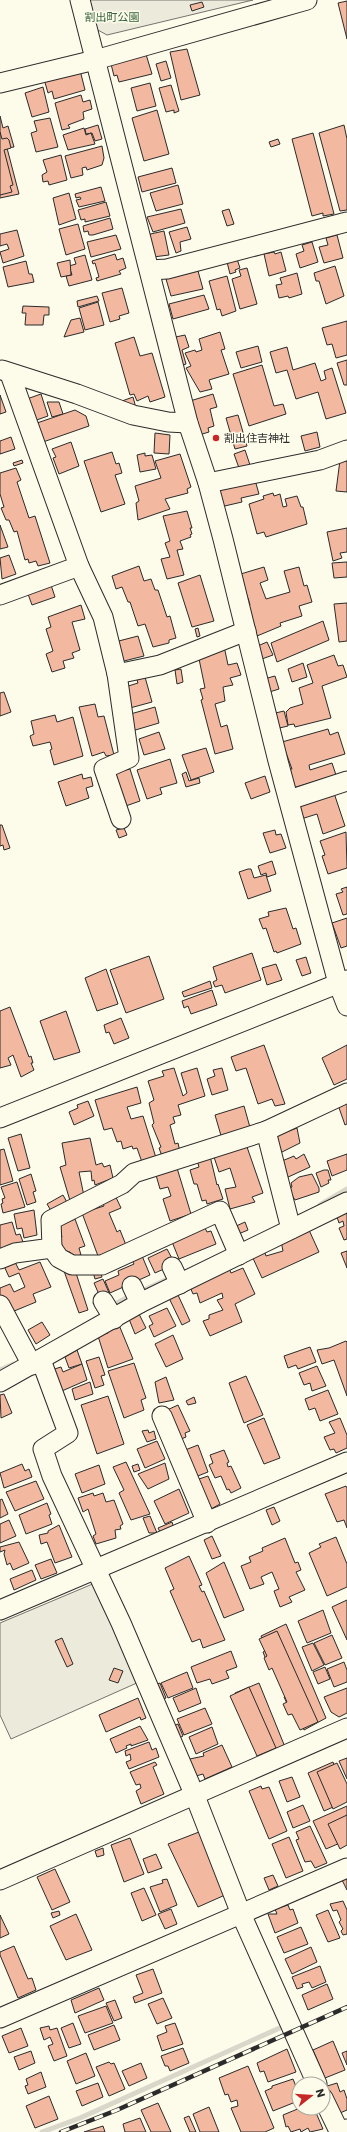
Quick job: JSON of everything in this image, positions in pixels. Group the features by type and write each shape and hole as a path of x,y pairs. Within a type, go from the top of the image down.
{"street":[{"path":"80,0 188,423 208,483 289,800 342,981 347,1006"},
{"path":"0,83 96,60 307,0"},
{"path":"150,270 167,269 347,222"},
{"path":"5,372 77,394 133,415 168,422 188,423"},
{"path":"5,372 79,566 103,617 117,674 129,758 104,769 121,820"},
{"path":"208,483 320,460 347,450"},
{"path":"0,595 79,566"},
{"path":"117,674 160,665 246,631"},
{"path":"289,800 347,781"},
{"path":"0,1118 342,981"},
{"path":"236,1247 220,1211 102,1265 72,1265 59,1258 52,1248 51,1220 122,1184 134,1174 266,1131 347,1093"},
{"path":"266,1131 289,1223"},
{"path":"0,1382 32,1359 114,1319 140,1303 176,1276 207,1264 236,1247 289,1223 347,1202"},
{"path":"0,1259 15,1253 52,1248"},
{"path":"132,1286 140,1303"},
{"path":"103,1301 114,1319"},
{"path":"0,1305 5,1324 32,1359 68,1433 43,1449 52,1476 96,1570 195,1796 241,1914 312,2076"},
{"path":"162,1416 207,1523"},
{"path":"0,1610 347,1462"},
{"path":"0,1880 195,1796 347,1728"},
{"path":"0,2018 347,1868"},
{"path":"331,2114 339,2131 347,2129"}],"green space":[{"name":"割出町公園","path":"89,0 253,0 107,35 96,29"},
{"path":"95,1583 139,1682 11,1739 0,1715 0,1623"}],"building":[{"path":"347,1 347,39 338,3"},
{"path":"202,2 204,7 192,11 190,5"},
{"path":"187,49 200,95 181,100 170,52"},
{"path":"145,51 152,74 119,82 117,75 114,76 111,64"},
{"path":"166,61 171,78 161,81 156,64"},
{"path":"80,70 85,90 54,99 52,91 48,93 44,79"},
{"path":"150,83 156,106 137,111 131,88"},
{"path":"171,85 179,111 174,113 174,110 166,112 159,88"},
{"path":"43,87 49,112 32,117 25,93"},
{"path":"81,95 83,102 90,100 92,109 83,112 84,119 68,125 70,128 62,130 55,103"},
{"path":"157,110 169,154 144,161 132,118"},
{"path":"0,116 3,128 8,126 14,147 7,148 19,194 0,198"},
{"path":"50,118 58,147 36,152 31,133 37,131 34,121"},
{"path":"98,125 102,139 95,141 92,133 86,134 85,129"},
{"path":"344,125 347,139 347,210 340,211 319,133"},
{"path":"84,128 86,135 91,133 95,144 68,150 63,135"},
{"path":"0,132 2,139 7,138 9,140 11,148 4,150 13,185 10,186 12,192 0,195"},
{"path":"313,133 334,214 323,216 323,213 312,216 292,139"},
{"path":"278,139 280,144 271,147 269,142"},
{"path":"102,146 104,158 102,165 87,170 86,167 82,168 83,175 71,178 65,156"},
{"path":"61,155 67,180 49,185 48,181 43,182 42,175 47,172 43,160"},
{"path":"172,168 176,183 142,192 138,177"},
{"path":"178,185 183,204 156,211 150,193"},
{"path":"101,187 105,201 79,207 76,200 81,199 80,197 76,198 75,194"},
{"path":"69,193 76,219 59,225 53,198"},
{"path":"106,202 110,216 85,222 85,219 81,220 78,210"},
{"path":"181,209 185,223 153,232 147,217"},
{"path":"229,209 234,224 227,226 222,211"},
{"path":"110,218 113,229 93,235 89,235 88,231 84,232 83,226"},
{"path":"78,224 85,249 66,255 59,229"},
{"path":"187,227 191,239 180,242 181,251 176,253 169,232"},
{"path":"17,230 24,256 3,263 0,252 9,249 7,244 0,246 0,234"},
{"path":"164,231 169,255 153,257 146,235"},
{"path":"116,235 121,249 91,257 87,242"},
{"path":"337,235 343,258 324,263 319,247 328,245 326,238"},
{"path":"312,242 318,262 300,268 296,254 304,251 302,245"},
{"path":"274,252 275,254 281,252 286,271 269,276 264,254"},
{"path":"115,254 117,260 123,258 126,268 119,271 121,274 97,281 96,278 99,277 95,263 93,264 92,261"},
{"path":"85,255 92,280 69,286 66,276 72,275 69,266 76,264 74,258"},
{"path":"237,259 240,268 235,270 236,272 230,274 227,262"},
{"path":"70,260 71,275 61,277 57,263"},
{"path":"26,261 29,274 32,274 34,282 8,287 3,267"},
{"path":"335,266 344,296 326,304 319,281 316,281 314,273"},
{"path":"247,268 257,304 240,309 232,279 241,276 239,270"},
{"path":"198,271 203,289 171,296 166,279"},
{"path":"297,273 302,294 289,298 288,296 279,298 276,285 282,284 280,278"},
{"path":"227,276 236,311 222,316 220,309 217,310 209,281"},
{"path":"122,288 129,313 119,316 120,319 110,322 102,293"},
{"path":"204,295 209,309 173,319 169,304"},
{"path":"97,296 99,301 78,307 77,301"},
{"path":"98,302 104,325 85,330 79,308"},
{"path":"23,306 49,307 49,315 44,315 43,325 25,325 26,313 22,313"},
{"path":"80,318 84,332 64,337 71,320"},
{"path":"347,321 347,355 336,358 332,344 327,345 322,328"},
{"path":"220,332 225,349 221,350 229,374 209,380 212,389 200,392 186,368 191,366 185,353 195,350 196,352 202,350 199,339"},
{"path":"185,335 189,347 182,350 186,364 176,368 171,338"},
{"path":"134,337 140,356 152,353 165,397 150,402 148,396 137,401 134,394 130,395 115,343"},
{"path":"258,346 262,362 241,368 236,352"},
{"path":"287,347 293,370 315,363 321,381 326,379 324,371 332,368 346,413 326,419 318,392 296,399 287,370 276,373 270,352"},
{"path":"347,360 347,385 344,385 337,363"},
{"path":"262,365 274,406 283,404 286,414 249,426 233,374"},
{"path":"41,394 48,416 31,422 24,400"},
{"path":"213,394 217,407 210,409 214,426 208,428 209,432 199,435 190,401"},
{"path":"0,395 6,412 0,414"},
{"path":"133,397 136,408 122,401"},
{"path":"47,402 59,402 63,414 52,417"},
{"path":"75,410 86,416 89,426 43,442 37,423"},
{"path":"238,415 247,446 235,449 226,418"},
{"path":"317,432 320,447 305,451 301,436"},
{"path":"155,433 170,435 169,454 154,453"},
{"path":"11,437 15,449 0,454 0,441"},
{"path":"71,442 79,466 59,474 53,458 56,457 52,449"},
{"path":"245,450 250,465 239,468 234,454"},
{"path":"112,452 116,464 119,463 122,473 115,475 125,504 101,512 84,461"},
{"path":"145,453 145,456 152,455 156,469 140,472 137,455"},
{"path":"180,454 191,487 187,489 188,493 165,499 170,509 138,520 136,503 139,501 135,486 161,478 155,461"},
{"path":"22,460 23,463 14,466 13,463"},
{"path":"340,460 347,461 347,492 336,491"},
{"path":"16,468 21,480 17,482 29,518 35,516 50,563 38,566 36,561 29,563 28,559 25,560 17,531 14,532 9,520 6,520 1,508 4,507 0,494 0,473"},
{"path":"255,480 259,494 241,498 242,502 216,508 211,489"},
{"path":"273,493 274,496 280,494 283,507 287,506 285,499 297,496 301,507 303,507 307,524 266,537 264,532 257,534 249,504 264,499 263,496"},
{"path":"187,511 192,528 190,528 192,534 190,535 191,537 180,541 183,549 177,550 184,575 167,579 161,559 170,557 165,543 170,541 163,516"},
{"path":"0,525 8,547 0,549"},
{"path":"347,528 347,552 340,553 342,558 333,561 327,532"},
{"path":"9,555 16,574 2,579 0,558"},
{"path":"347,562 347,577 334,578 332,563"},
{"path":"139,566 144,581 151,579 155,590 158,590 167,617 170,616 176,638 169,640 169,643 153,647 145,624 138,626 130,602 128,602 122,587 116,589 112,576"},
{"path":"264,567 268,580 260,583 266,599 290,592 284,571 299,567 304,586 307,585 312,602 299,606 302,616 280,623 281,626 257,636 247,606 250,605 248,598 243,599 234,576"},
{"path":"200,575 214,621 192,627 178,583"},
{"path":"51,585 55,597 32,605 28,594"},
{"path":"347,603 347,641 339,642 334,604"},
{"path":"81,605 85,619 72,622 80,650 72,653 74,658 63,661 65,668 52,672 46,654 53,651 46,629 51,627 48,617"},
{"path":"323,621 329,640 277,662 271,643"},
{"path":"198,628 200,636 197,637 195,629"},
{"path":"138,636 144,656 116,663 111,643"},
{"path":"267,642 273,655 259,660 253,648"},
{"path":"224,646 228,665 237,663 241,675 230,678 233,685 223,687 225,701 215,704 221,727 227,725 233,749 215,754 201,700 203,699 200,689 205,688 198,654"},
{"path":"334,655 338,666 343,665 347,677 322,686 331,718 295,727 294,724 288,725 286,712 290,708 303,704 299,688 313,683 307,665"},
{"path":"303,663 307,677 292,682 288,669"},
{"path":"181,669 183,682 177,684 175,670"},
{"path":"275,676 279,689 263,694 260,680"},
{"path":"145,677 152,702 130,708 125,687 138,683 137,680"},
{"path":"4,692 11,712 0,716 0,693"},
{"path":"95,704 98,717 104,716 114,755 106,756 104,752 92,756 79,707"},
{"path":"155,707 159,723 132,731 127,715"},
{"path":"284,711 288,726 275,729 271,714"},
{"path":"55,715 57,722 73,717 83,756 54,765 50,750 52,749 50,742 33,746 30,736 34,734 31,721"},
{"path":"328,729 330,735 338,732 345,754 309,765 310,770 332,763 336,775 293,788 287,770 292,769 282,742"},
{"path":"159,732 165,749 144,755 139,739"},
{"path":"206,748 214,772 191,780 182,755"},
{"path":"170,759 177,783 160,788 162,794 147,799 137,770"},
{"path":"130,769 140,801 120,808 110,774"},
{"path":"186,772 189,781 199,778 200,783 186,787 182,774"},
{"path":"82,774 83,779 91,777 93,786 86,788 89,798 66,806 58,782"},
{"path":"265,776 270,792 251,799 245,783"},
{"path":"333,790 345,826 323,834 317,814 301,819 296,802"},
{"path":"0,825 2,825 10,848 4,850 3,845 0,846"},
{"path":"124,828 127,835 119,838 116,830"},
{"path":"275,830 276,835 281,834 286,848 270,853 263,833"},
{"path":"346,832 347,868 328,874 322,856 325,855 320,841"},
{"path":"272,861 276,874 267,877 266,873 261,875 258,866"},
{"path":"251,869 254,878 266,875 271,891 248,899 239,872"},
{"path":"347,887 347,914 343,915 336,894 343,892 341,889"},
{"path":"286,908 293,929 296,928 301,944 277,953 276,951 274,952 266,928 263,929 259,919 269,916 268,912"},
{"path":"347,918 347,946 341,948 332,923"},
{"path":"252,953 261,980 225,993 222,985 215,987 213,982 217,980 213,967"},
{"path":"149,956 164,999 126,1013 110,970"},
{"path":"306,957 311,973 302,976 296,960"},
{"path":"276,964 282,980 267,985 262,968"},
{"path":"106,969 118,1004 97,1011 85,978"},
{"path":"210,981 212,988 184,997 182,992"},
{"path":"212,990 217,1005 191,1014 188,1006 184,1008 182,1001"},
{"path":"10,1007 29,1057 31,1056 33,1063 31,1063 34,1070 21,1077 13,1055 8,1058 11,1065 0,1068 0,1011"},
{"path":"66,1011 80,1052 54,1060 40,1021"},
{"path":"121,1018 129,1038 114,1044 109,1032 106,1033 104,1025"},
{"path":"264,1045 285,1104 275,1106 272,1099 258,1104 246,1068 236,1071 231,1057"},
{"path":"347,1045 347,1079 334,1085 322,1058"},
{"path":"174,1068 183,1096 187,1093 181,1073 197,1068 205,1096 178,1105 181,1115 173,1117 175,1123 170,1125 175,1144 178,1143 180,1152 163,1159 159,1148 161,1147 152,1125 154,1123 149,1103 154,1100 148,1081 164,1076 162,1071"},
{"path":"222,1068 228,1090 212,1095 207,1079 215,1076 213,1070"},
{"path":"137,1087 141,1103 127,1107 131,1119 143,1116 157,1161 143,1165 137,1148 133,1149 132,1146 123,1149 121,1141 117,1142 112,1128 104,1130 95,1100"},
{"path":"347,1099 347,1124 345,1125 337,1102"},
{"path":"88,1101 94,1116 74,1125 69,1112 78,1108 77,1105"},
{"path":"244,1106 251,1131 222,1139 215,1115"},
{"path":"297,1128 300,1143 276,1155 273,1137"},
{"path":"21,1134 30,1168 18,1171 8,1138"},
{"path":"90,1138 96,1165 102,1163 104,1167 110,1165 113,1178 95,1185 94,1180 92,1181 91,1171 79,1172 84,1196 71,1204 60,1167 66,1165 62,1143"},
{"path":"247,1147 263,1193 252,1197 255,1202 230,1209 225,1189 236,1187 230,1168 219,1172 214,1157"},
{"path":"4,1149 13,1181 0,1185 0,1150"},
{"path":"304,1154 310,1167 286,1178 282,1161 294,1156 296,1159"},
{"path":"347,1154 347,1170 332,1176 327,1161"},
{"path":"210,1156 217,1185 218,1184 223,1199 207,1204 206,1200 202,1201 197,1184 194,1184 190,1170 199,1167 197,1160"},
{"path":"177,1168 191,1214 170,1221 163,1199 171,1196 168,1187 160,1189 156,1175"},
{"path":"328,1170 331,1180 328,1180 329,1183 321,1187 316,1173"},
{"path":"31,1174 36,1191 33,1192 36,1202 27,1205 19,1179"},
{"path":"312,1174 319,1188 319,1192 295,1200 288,1189 292,1187 291,1183 299,1177"},
{"path":"17,1182 25,1207 3,1213 1,1204 3,1203 2,1199 5,1198 1,1187"},
{"path":"114,1193 121,1208 109,1213 117,1232 120,1230 126,1245 98,1256 82,1213 104,1206 102,1200"},
{"path":"63,1195 69,1206 53,1214 47,1204"},
{"path":"34,1210 37,1235 24,1238 22,1228 17,1229 14,1214"},
{"path":"347,1212 347,1239 344,1240 339,1228 344,1226 343,1221 339,1223 337,1217"},
{"path":"75,1219 85,1246 79,1248 81,1255 71,1257 70,1252 64,1253 60,1238 62,1237 59,1226"},
{"path":"12,1222 16,1235 20,1234 23,1242 0,1249 0,1225"},
{"path":"202,1222 207,1232 211,1231 216,1244 179,1259 170,1237"},
{"path":"245,1222 248,1230 236,1235 234,1227"},
{"path":"309,1230 319,1252 262,1278 252,1256 264,1250 266,1256 283,1251 281,1241"},
{"path":"167,1249 175,1264 155,1273 148,1258"},
{"path":"140,1251 150,1275 110,1293 105,1281 119,1275 118,1271 134,1264 130,1256"},
{"path":"347,1251 347,1268 341,1253"},
{"path":"15,1262 19,1270 40,1262 51,1287 33,1294 36,1302 7,1314 0,1296 0,1288 10,1284 14,1292 25,1287 19,1273 9,1277 4,1266"},
{"path":"229,1268 231,1273 243,1268 255,1294 235,1304 242,1322 210,1336 203,1321 209,1319 209,1315 223,1310 217,1300 223,1298 222,1293 200,1303 197,1293 193,1294 190,1287"},
{"path":"100,1270 102,1277 95,1279 93,1272"},
{"path":"64,1271 76,1273 88,1310 79,1313"},
{"path":"103,1279 110,1295 101,1299 94,1283"},
{"path":"178,1295 190,1321 182,1325 169,1298"},
{"path":"167,1308 176,1326 154,1337 149,1326 153,1324 149,1316"},
{"path":"139,1314 146,1328 135,1334 129,1319"},
{"path":"42,1322 50,1335 36,1344 28,1330"},
{"path":"119,1325 133,1359 108,1368 98,1336 108,1333 107,1329"},
{"path":"173,1335 183,1359 166,1367 155,1344"},
{"path":"346,1341 347,1396 334,1360 322,1364 317,1350 329,1348"},
{"path":"310,1347 316,1362 298,1369 296,1365 288,1368 284,1356"},
{"path":"77,1350 82,1364 69,1368 65,1357"},
{"path":"99,1357 105,1375 101,1376 104,1385 95,1388 86,1361"},
{"path":"134,1363 146,1398 141,1400 144,1410 124,1418 108,1371"},
{"path":"82,1364 87,1380 55,1394 48,1371 61,1367 63,1372"},
{"path":"317,1366 326,1386 312,1391 310,1383 304,1385 299,1373"},
{"path":"246,1376 263,1415 244,1423 229,1383"},
{"path":"166,1377 174,1400 159,1403 155,1382"},
{"path":"90,1382 93,1394 75,1400 72,1389"},
{"path":"328,1390 338,1414 320,1421 315,1408 309,1410 305,1399"},
{"path":"4,1394 12,1413 1,1418 0,1395"},
{"path":"108,1396 124,1444 97,1454 81,1405"},
{"path":"194,1397 196,1403 188,1405 186,1401"},
{"path":"178,1405 190,1431 185,1433 186,1437 174,1442 165,1411"},
{"path":"264,1418 280,1458 264,1464 247,1425"},
{"path":"340,1418 347,1435 347,1448 336,1453 334,1449 330,1450 324,1437 335,1433 329,1422"},
{"path":"148,1430 149,1433 154,1431 156,1439 147,1442 142,1431"},
{"path":"157,1441 165,1459 145,1468 137,1449"},
{"path":"198,1445 208,1472 190,1479 180,1452"},
{"path":"224,1450 229,1462 227,1463 228,1467 231,1466 241,1488 231,1493 229,1489 227,1490 221,1476 215,1478 209,1465 213,1463 210,1455"},
{"path":"126,1462 150,1514 131,1520 119,1493 124,1490 113,1467"},
{"path":"165,1463 169,1479 148,1489 138,1474"},
{"path":"22,1464 25,1471 29,1469 32,1477 4,1488 0,1473"},
{"path":"138,1464 140,1470 134,1472 132,1466"},
{"path":"99,1465 105,1484 82,1493 75,1474"},
{"path":"208,1476 220,1504 211,1509 196,1480"},
{"path":"36,1481 44,1499 15,1511 6,1492"},
{"path":"346,1486 347,1528 344,1520 337,1522 325,1494"},
{"path":"179,1489 189,1513 165,1524 154,1501"},
{"path":"93,1493 94,1496 103,1493 106,1502 114,1500 123,1524 120,1526 121,1529 115,1530 116,1538 96,1544 93,1536 96,1534 88,1509 83,1512 78,1498"},
{"path":"2,1499 8,1514 0,1518 0,1500"},
{"path":"47,1503 51,1514 49,1515 52,1524 26,1534 19,1515"},
{"path":"274,1507 280,1521 272,1525 266,1510"},
{"path":"150,1516 157,1533 149,1533 143,1518"},
{"path":"9,1520 16,1536 0,1543 0,1524"},
{"path":"172,1522 174,1528 161,1534 158,1528"},
{"path":"59,1525 72,1557 55,1563 47,1542 41,1544 39,1535 48,1533 48,1531"},
{"path":"212,1536 221,1556 212,1559 204,1540"},
{"path":"336,1537 347,1564 347,1587 327,1596 309,1553 321,1547 319,1544"},
{"path":"285,1538 295,1563 298,1562 301,1570 296,1572 305,1590 289,1597 292,1602 280,1607 274,1591 279,1589 272,1572 261,1577 264,1584 250,1589 241,1566 251,1562 249,1557 263,1551 262,1548"},
{"path":"19,1542 29,1563 13,1570 10,1563 7,1565 4,1554 5,1550 0,1552 0,1547"},
{"path":"189,1556 202,1585 199,1586 202,1592 204,1591 225,1640 203,1648 200,1639 192,1642 170,1591 174,1589 165,1568"},
{"path":"51,1559 57,1573 41,1579 35,1565"},
{"path":"224,1562 244,1610 224,1618 206,1573"},
{"path":"32,1570 36,1580 14,1590 10,1579"},
{"path":"347,1600 347,1640 332,1607"},
{"path":"323,1610 331,1633 307,1643 298,1621"},
{"path":"286,1624 326,1718 304,1730 294,1708 290,1710 284,1697 287,1695 273,1663 268,1665 263,1652 267,1650 261,1636"},
{"path":"277,1631 318,1722 300,1730 292,1714 288,1715 283,1704 287,1702 272,1668 269,1670 264,1658 267,1656 259,1639"},
{"path":"332,1635 342,1658 325,1665 314,1643"},
{"path":"62,1638 73,1664 67,1667 55,1641"},
{"path":"313,1643 324,1665 312,1671 302,1647"},
{"path":"231,1651 237,1667 226,1671 229,1678 212,1684 210,1679 197,1683 191,1667"},
{"path":"344,1662 347,1670 347,1682 334,1687 327,1669"},
{"path":"325,1667 330,1679 318,1684 313,1672"},
{"path":"114,1668 123,1671 118,1683 109,1680"},
{"path":"187,1672 193,1688 168,1698 161,1683"},
{"path":"160,1683 166,1698 156,1702 150,1687"},
{"path":"259,1683 285,1747 263,1756 235,1693"},
{"path":"249,1687 276,1748 257,1756 230,1696"},
{"path":"196,1688 201,1703 179,1712 173,1698"},
{"path":"347,1688 347,1713 339,1717 331,1712 324,1697"},
{"path":"138,1698 146,1718 141,1720 140,1717 106,1732 99,1715"},
{"path":"205,1708 212,1724 184,1735 177,1719"},
{"path":"178,1724 183,1736 173,1741 168,1728"},
{"path":"140,1726 148,1740 131,1746 131,1744 126,1746 127,1748 116,1753 110,1739"},
{"path":"212,1727 218,1744 196,1754 189,1737"},
{"path":"149,1742 152,1750 156,1748 159,1757 129,1769 126,1762 131,1760 130,1754 126,1756 125,1751"},
{"path":"222,1745 232,1767 205,1779 203,1774 196,1776 195,1773 189,1775 185,1760 204,1756 203,1753"},
{"path":"347,1758 347,1779 339,1761"},
{"path":"155,1762 157,1765 153,1767 164,1794 141,1804 136,1791 141,1788 140,1784 136,1785 130,1772"},
{"path":"333,1762 347,1796 347,1801 324,1811 308,1773"},
{"path":"337,1763 347,1784 347,1802 333,1809 317,1772"},
{"path":"292,1777 300,1797 287,1802 279,1781"},
{"path":"261,1786 262,1789 269,1787 287,1831 269,1839 249,1791"},
{"path":"303,1805 310,1821 293,1828 287,1812"},
{"path":"347,1806 347,1840 326,1849 313,1821"},
{"path":"347,1815 347,1845 340,1849 328,1824"},
{"path":"310,1826 327,1863 315,1868 311,1861 305,1862 296,1840 299,1839 296,1832"},
{"path":"199,1832 225,1895 198,1907 168,1844"},
{"path":"289,1837 303,1871 286,1878 272,1844"},
{"path":"130,1838 144,1874 124,1882 111,1845"},
{"path":"103,1848 104,1855 97,1857 95,1851"},
{"path":"156,1854 162,1868 148,1873 143,1859"},
{"path":"55,1869 70,1902 52,1910 37,1877"},
{"path":"273,1875 278,1886 269,1890 264,1878"},
{"path":"347,1878 347,1890 342,1880"},
{"path":"167,1879 177,1905 160,1912 150,1887 163,1883 162,1880"},
{"path":"144,1888 156,1915 142,1921 131,1893"},
{"path":"343,1901 347,1910 347,1934 343,1935 341,1931 343,1929 339,1922 341,1920 337,1910 333,1911 330,1904"},
{"path":"288,1905 290,1910 293,1909 298,1923 275,1933 268,1914 277,1914 275,1909"},
{"path":"171,1909 177,1924 165,1929 158,1914"},
{"path":"328,1910 340,1938 328,1942 316,1915"},
{"path":"59,1911 60,1915 53,1918 51,1913"},
{"path":"76,1914 92,1950 66,1960 50,1926"},
{"path":"0,1915 9,1934 0,1938"},
{"path":"301,1927 308,1944 284,1953 277,1937"},
{"path":"14,1946 28,1979 32,1978 36,1990 18,1998 0,1955 0,1952"},
{"path":"311,1947 317,1962 292,1974 285,1959"},
{"path":"320,1966 326,1982 312,1988 309,1982 302,1984 303,1987 297,1989 292,1977"},
{"path":"153,1969 162,1993 135,2003 133,1997 143,1993 136,1975"},
{"path":"327,1984 333,1999 308,2010 302,1995"},
{"path":"99,1988 104,2000 75,2013 71,2000"},
{"path":"163,1998 172,2018 157,2024 148,2004"},
{"path":"115,2000 122,2018 114,2021 106,2003"},
{"path":"106,2006 113,2023 85,2033 78,2016"},
{"path":"73,2023 81,2044 69,2048 61,2028"},
{"path":"175,2023 183,2044 162,2051 157,2036 167,2032 165,2026"},
{"path":"114,2025 120,2040 94,2050 88,2035"},
{"path":"49,2026 50,2030 57,2028 67,2056 54,2061 48,2046 53,2044 50,2037 44,2040 40,2028"},
{"path":"21,2028 28,2046 9,2053 2,2036"},
{"path":"333,2041 345,2070 330,2076 324,2076 313,2050"},
{"path":"183,2048 189,2063 170,2071 168,2066 165,2066 161,2056"},
{"path":"287,2049 296,2072 268,2082 264,2071 260,2072 257,2063"},
{"path":"31,2051 35,2063 19,2070 14,2057"},
{"path":"347,2051 347,2065 342,2053"},
{"path":"86,2053 95,2076 76,2084 67,2061"},
{"path":"109,2062 111,2064 114,2063 125,2089 109,2096 96,2067"},
{"path":"141,2063 147,2078 129,2086 122,2071"},
{"path":"248,2066 274,2128 265,2132 241,2132 231,2108 238,2106 237,2100 231,2102 228,2094 225,2095 219,2078"},
{"path":"41,2072 46,2087 28,2094 25,2086 28,2085 26,2079"},
{"path":"291,2080 291,2104 273,2111 265,2091 272,2088 272,2086"},
{"path":"98,2083 103,2097 82,2106 76,2091"},
{"path":"337,2083 340,2092 344,2090 347,2099 347,2110 333,2116 331,2110 331,2085"},
{"path":"49,2096 58,2119 35,2128 26,2106"},
{"path":"158,2103 171,2132 151,2132 141,2110"},
{"path":"209,2107 219,2132 200,2132 193,2114"},
{"path":"291,2112 291,2116 317,2116 323,2129 310,2132 308,2128 301,2132 300,2129 291,2132 288,2126 286,2127 283,2115"},
{"path":"189,2116 196,2132 190,2132 184,2118"},
{"path":"140,2118 146,2132 125,2132 123,2124"},
{"path":"103,2126 105,2132 84,2132"}],"waterway":[{"path":"320,1205 347,1189"},
{"path":"140,1292 172,1277"},
{"path":"111,1306 132,1295"},
{"path":"0,1370 14,1364"},
{"path":"42,2132 80,2118 284,2026"}],"railway":[{"path":"61,2132 117,2110 347,2007"}],"place":[{"name":"割出住吉神社","path":"216,438"}]}
